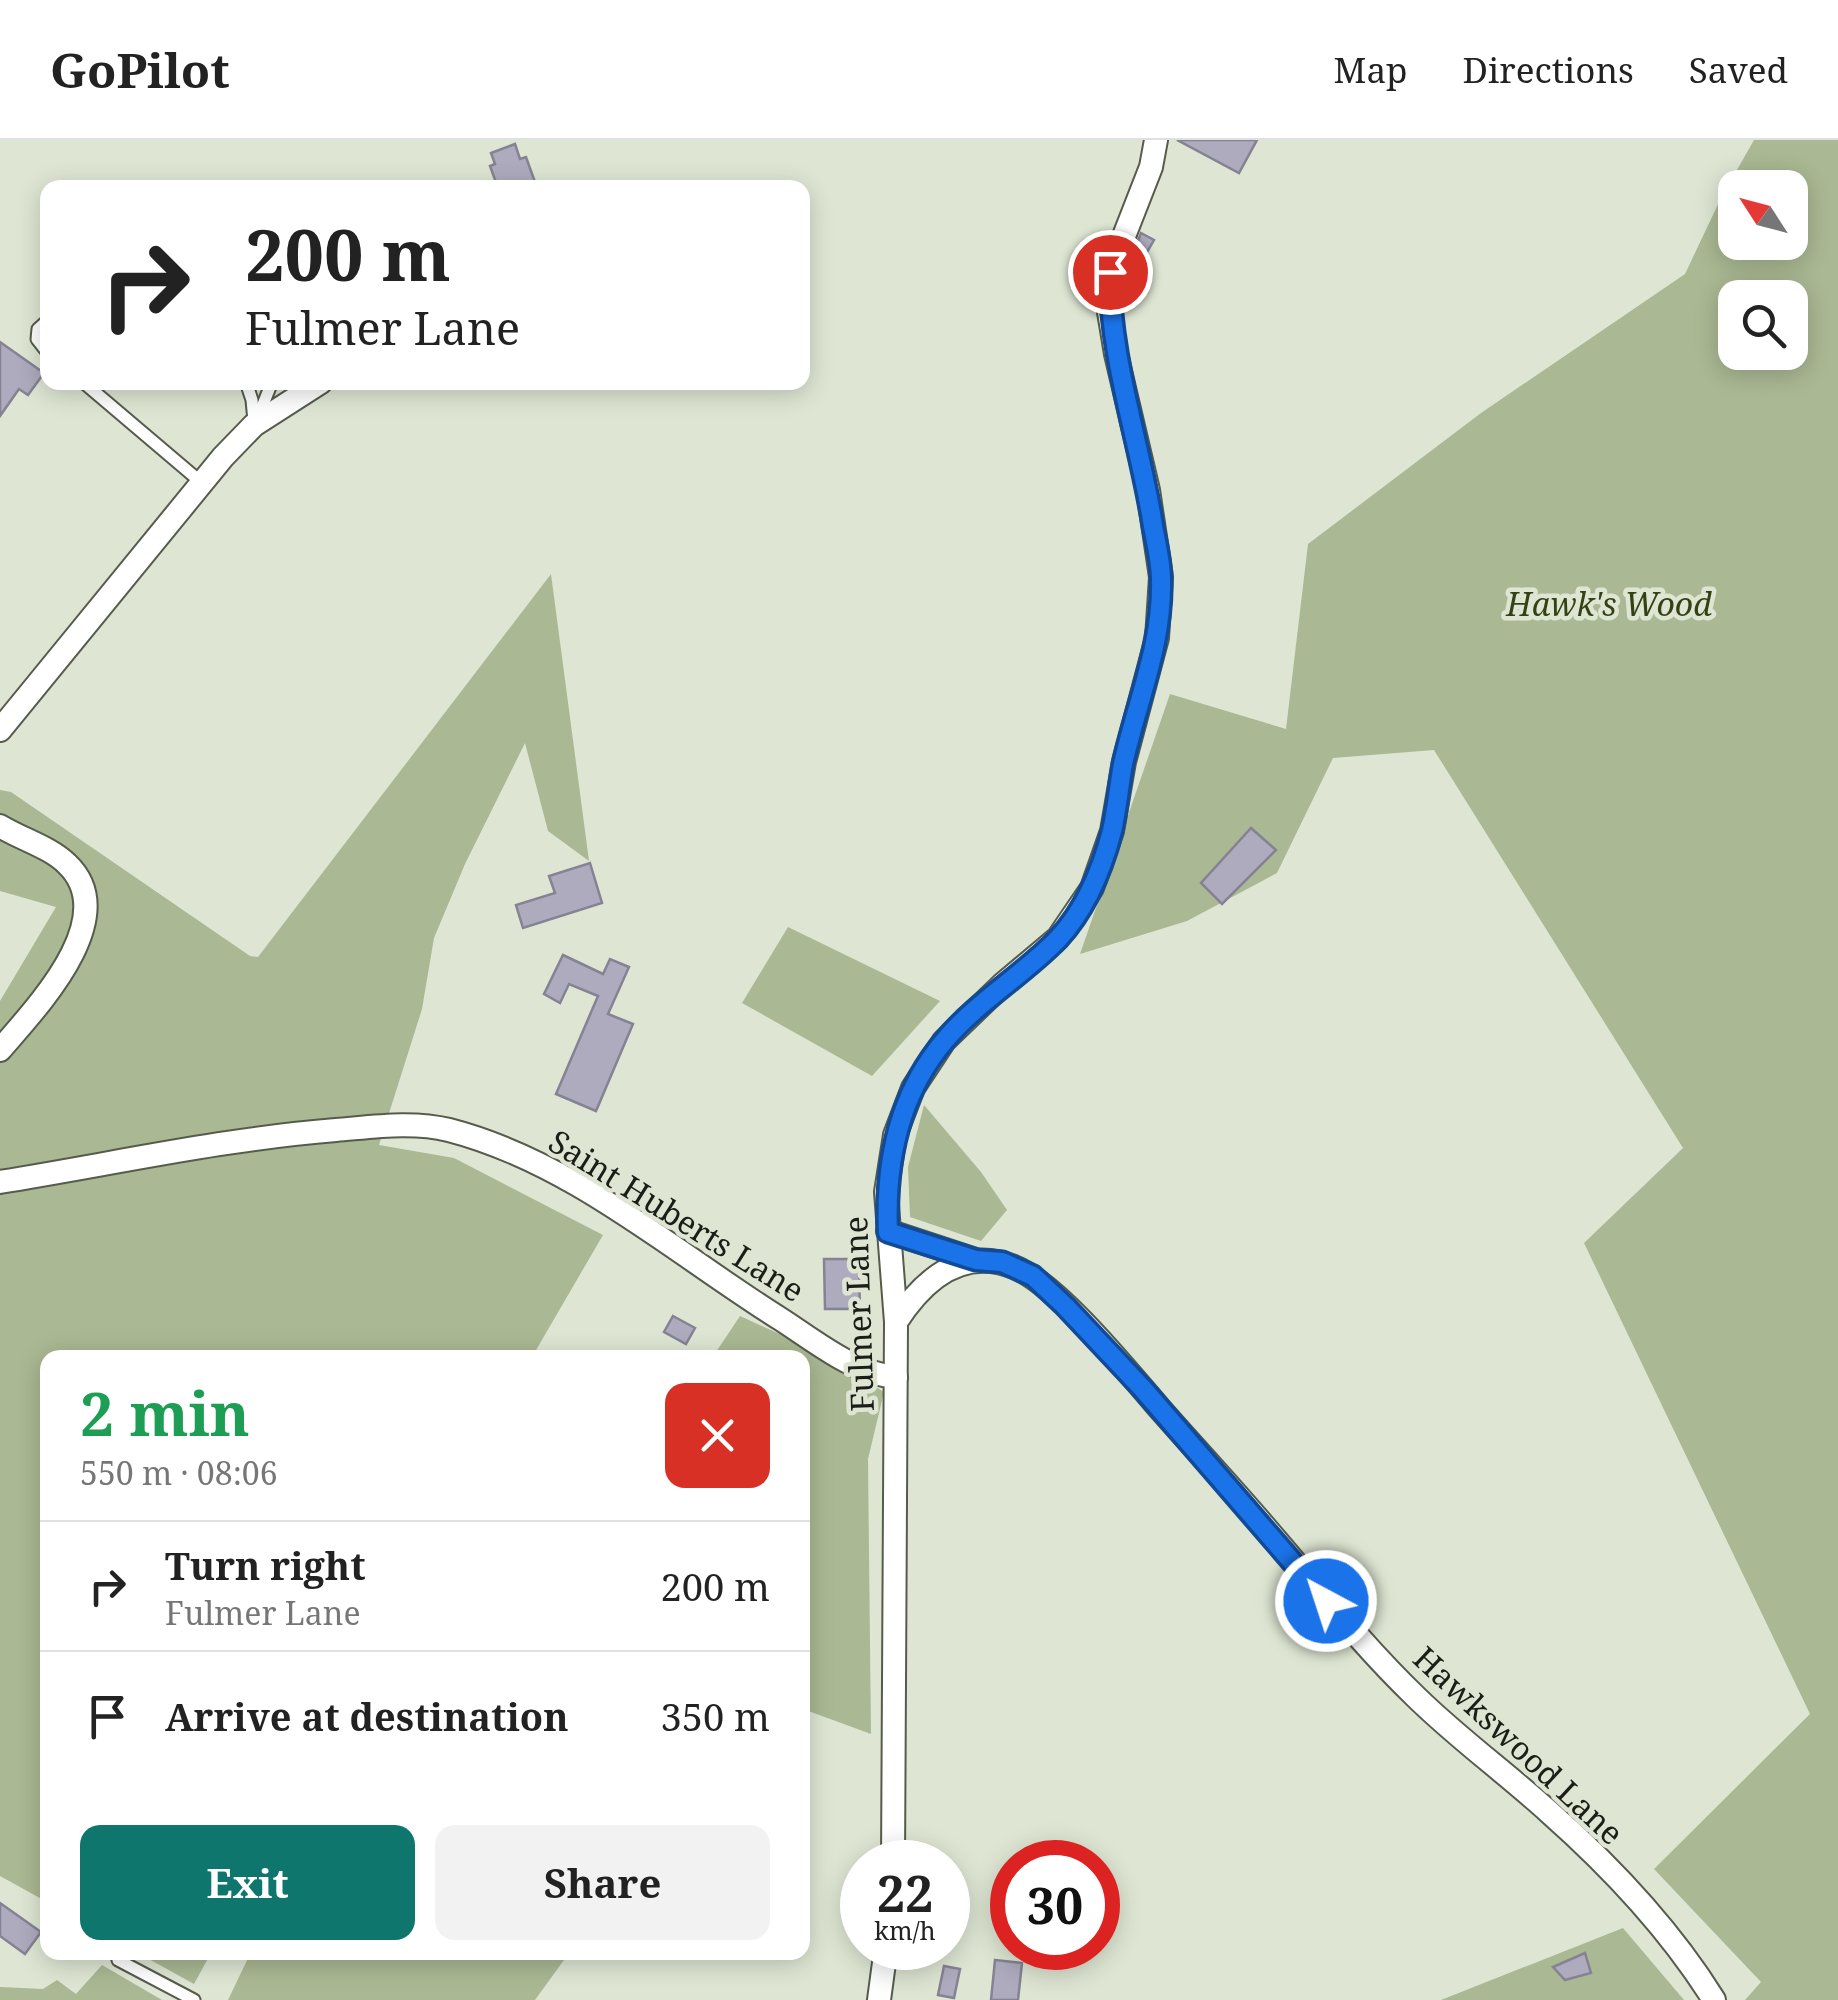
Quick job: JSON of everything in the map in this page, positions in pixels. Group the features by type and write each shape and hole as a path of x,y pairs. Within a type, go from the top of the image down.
{"street":[{"name":"Fulmer Lane","path":"894,1840 896,1322 886,1192 895,1136 913,1088 944,1041 1058,938 1092,888 1112,831 1124,762 1157,638 1162,578 1148,490 1116,354 1109,312 1110,272 1151,167 1156,140"},
{"path":"0,730 254,425 309,390"},
{"path":"0,826 67,864 84,898 82,933 64,968 0,1050"},
{"name":"Saint Huberts Lane","path":"0,1182 278,1135 402,1124 445,1129 531,1160 613,1208 864,1370 896,1378"},
{"name":"Hawkswood Lane","path":"888,1232 976,1260 1017,1268 1033,1276 1228,1484 1377,1658 1419,1700 1582,1842 1683,1956 1714,2000"},
{"path":"896,1322 935,1275 976,1260"},
{"path":"879,2000 883,1970"}],"lane":[{"path":"92,390 202,483"},
{"path":"249,390 254,425"},
{"path":"254,425 269,390"},
{"path":"118,1960 194,2000"}],"green space":[{"name":"Hawk's Wood","path":"1754,140 1838,140 1838,2000 1745,2000 1761,1982 1654,1869 1810,1714 1584,1243 1683,1148 1434,750 1333,758 1277,873 1187,921 1080,954 1170,694 1286,729 1308,544 1481,413 1685,274 1718,204 1718,260 1808,260 1808,170 1737,170"},
{"path":"551,574 589,861 548,831 525,743 465,864 434,938 422,1009 379,1145 454,1158 603,1235 536,1350 40,1350 40,1898 0,1876 0,1001 56,907 0,891 0,790 11,792 250,956 258,957"},
{"path":"788,927 940,1001 872,1076 742,1003"},
{"path":"924,1105 981,1172 1007,1210 981,1241 910,1217 908,1167"},
{"path":"740,1316 817,1351 884,1392 868,1459 871,1734 810,1712 810,1350 717,1350"},
{"path":"1623,1928 1684,2000 1441,2000"},
{"path":"151,1960 207,1960 194,1984"},
{"path":"247,1960 564,1960 535,2000 228,2000"},
{"path":"102,1965 162,2000 0,2000 0,1987 43,1989 57,1980 76,1994"}],"building":[{"path":"1177,140 1257,140 1239,173"},
{"path":"515,144 520,159 526,157 534,180 495,180 491,153"},
{"path":"1141,233 1154,240 1139,266 1130,261"},
{"path":"0,342 40,370 40,378 28,395 19,389 0,416"},
{"path":"1251,828 1276,850 1222,904 1201,883"},
{"path":"590,863 602,903 523,928 516,905 555,893 549,876"},
{"path":"563,955 603,974 610,959 629,967 608,1014 633,1024 596,1111 556,1094 598,996 569,984 560,1003 544,994"},
{"path":"824,1259 852,1259 852,1270 859,1270 860,1309 825,1309"},
{"path":"673,1316 695,1328 686,1344 664,1332"},
{"path":"0,1903 40,1931 25,1954 0,1936"},
{"path":"1585,1953 1591,1973 1565,1980 1553,1967"},
{"path":"943,1970 960,1970 954,1998 938,1995"},
{"path":"994,1970 1021,1970 1018,2000 991,2000"}],"route":[{"path":"1110,272 1109,312 1116,354 1148,490 1162,578 1157,638 1124,762 1112,831 1092,888 1058,938 944,1041 913,1088 895,1136 886,1192 888,1232 976,1260 1002,1262 1033,1276 1143,1389 1326,1601"}]}
